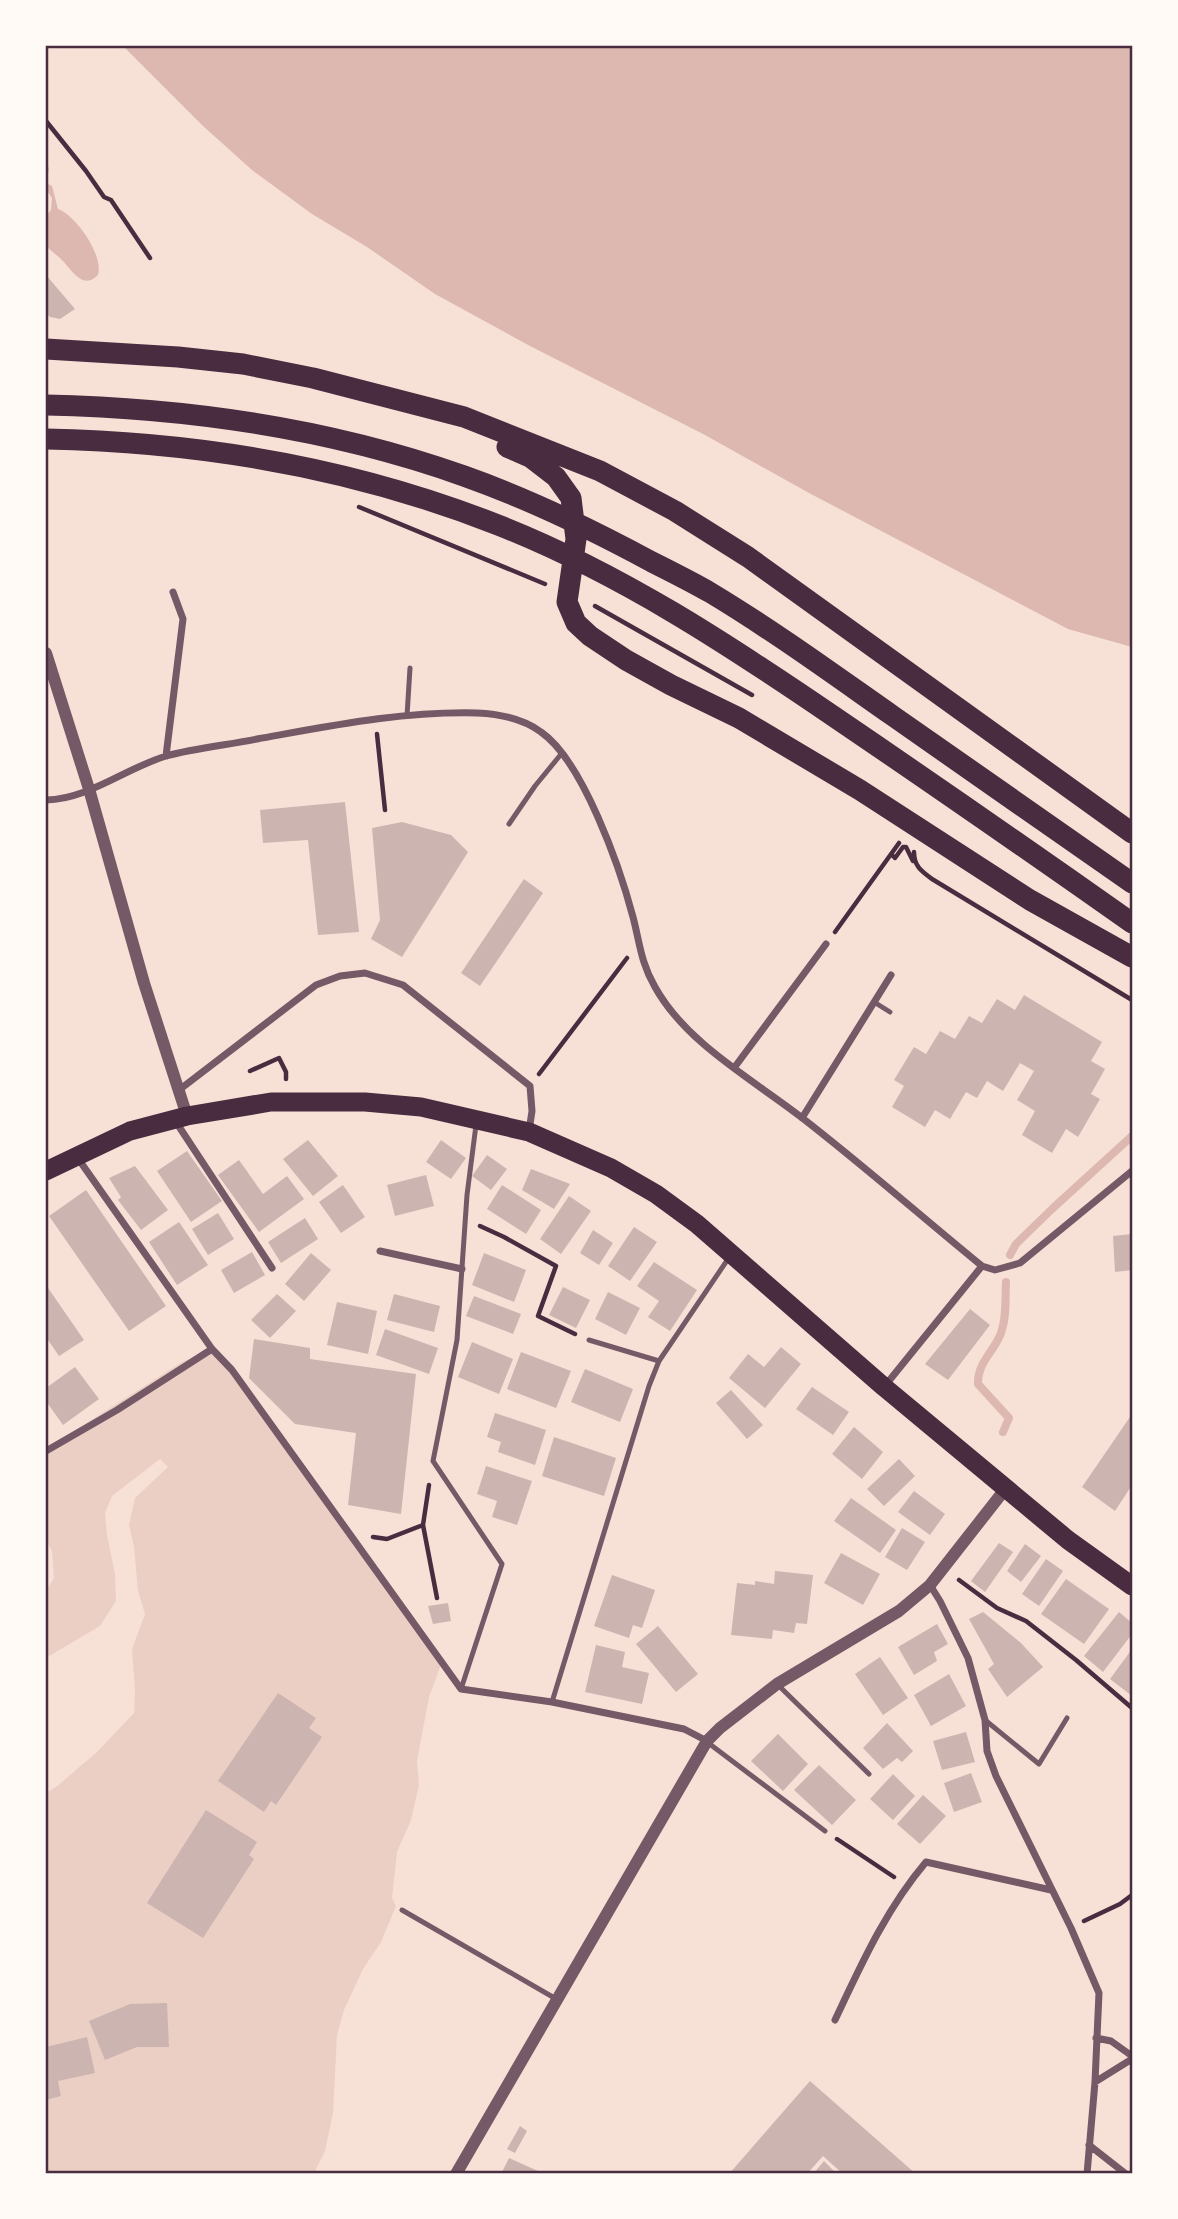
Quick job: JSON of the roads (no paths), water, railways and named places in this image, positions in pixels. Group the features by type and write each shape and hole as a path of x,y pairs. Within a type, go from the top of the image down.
{"highway":[{"path":"46,349 243,364 313,378 464,417 600,471 675,511 747,557 1132,833"},
{"path":"399,400 530,457 556,477 570,498 576,539 567,603 576,623 590,636 671,685 739,718 860,790 1030,900 1132,957"},
{"path":"46,405 176,412 298,431 416,461 476,481 555,513 600,534 721,600 800,651 1132,883"},
{"path":"46,439 174,447 293,464 409,493 466,512 542,543 589,565 694,623 885,751 1132,923"},
{"path":"46,1171 130,1131 181,1117 271,1102 365,1101 421,1107 529,1132 611,1168 656,1194 732,1254 884,1387 1068,1540 1132,1586"}],"street":[{"path":"166,756 183,619 173,592"},
{"path":"46,653 89,789 144,983 179,1090 181,1117 272,1268"},
{"path":"46,800 59,800 166,756 375,719 479,713 507,716 542,731 562,753 583,785 614,859 644,968 662,999 711,1049 802,1118 982,1266 995,1269 1020,1263 1132,1171"},
{"path":"734,1068 826,944"},
{"path":"179,1090 316,985 340,976 365,973 403,985 530,1086 532,1111 529,1132"},
{"path":"802,1118 891,975"},
{"path":"76,1155 212,1349 233,1370 461,1689 552,1702 684,1729 707,1741"},
{"path":"380,1251 462,1269"},
{"path":"884,1387 982,1266"},
{"path":"46,1451 117,1410 212,1349"},
{"path":"456,2174 707,1741 777,1684 898,1611 930,1585 1006,1488"},
{"path":"930,1585 968,1658 985,1720 987,1751 992,1764 1099,1993 1087,2174"},
{"path":"835,2020 875,1936 906,1885 926,1862 1051,1890"},
{"path":"1095,2082 1132,2057 1111,2041 1096,2038"},
{"path":"1089,2145 1126,2174"}],"lane":[{"path":"407,716 410,668"},
{"path":"509,824 562,753"},
{"path":"874,1002 890,1012"},
{"path":"461,1689 502,1564 433,1461 457,1340 465,1219 477,1119"},
{"path":"552,1702 659,1361 732,1254"},
{"path":"589,1340 659,1361"},
{"path":"777,1684 869,1774"},
{"path":"985,1720 1039,1764 1068,1718"},
{"path":"707,1741 825,1831"},
{"path":"402,1910 558,2000"}],"waterway":[{"path":"1010,1255 1016,1244 1132,1136"},
{"path":"1003,1432 1009,1418 978,1384 978,1377 1003,1327 1006,1282"}]}
